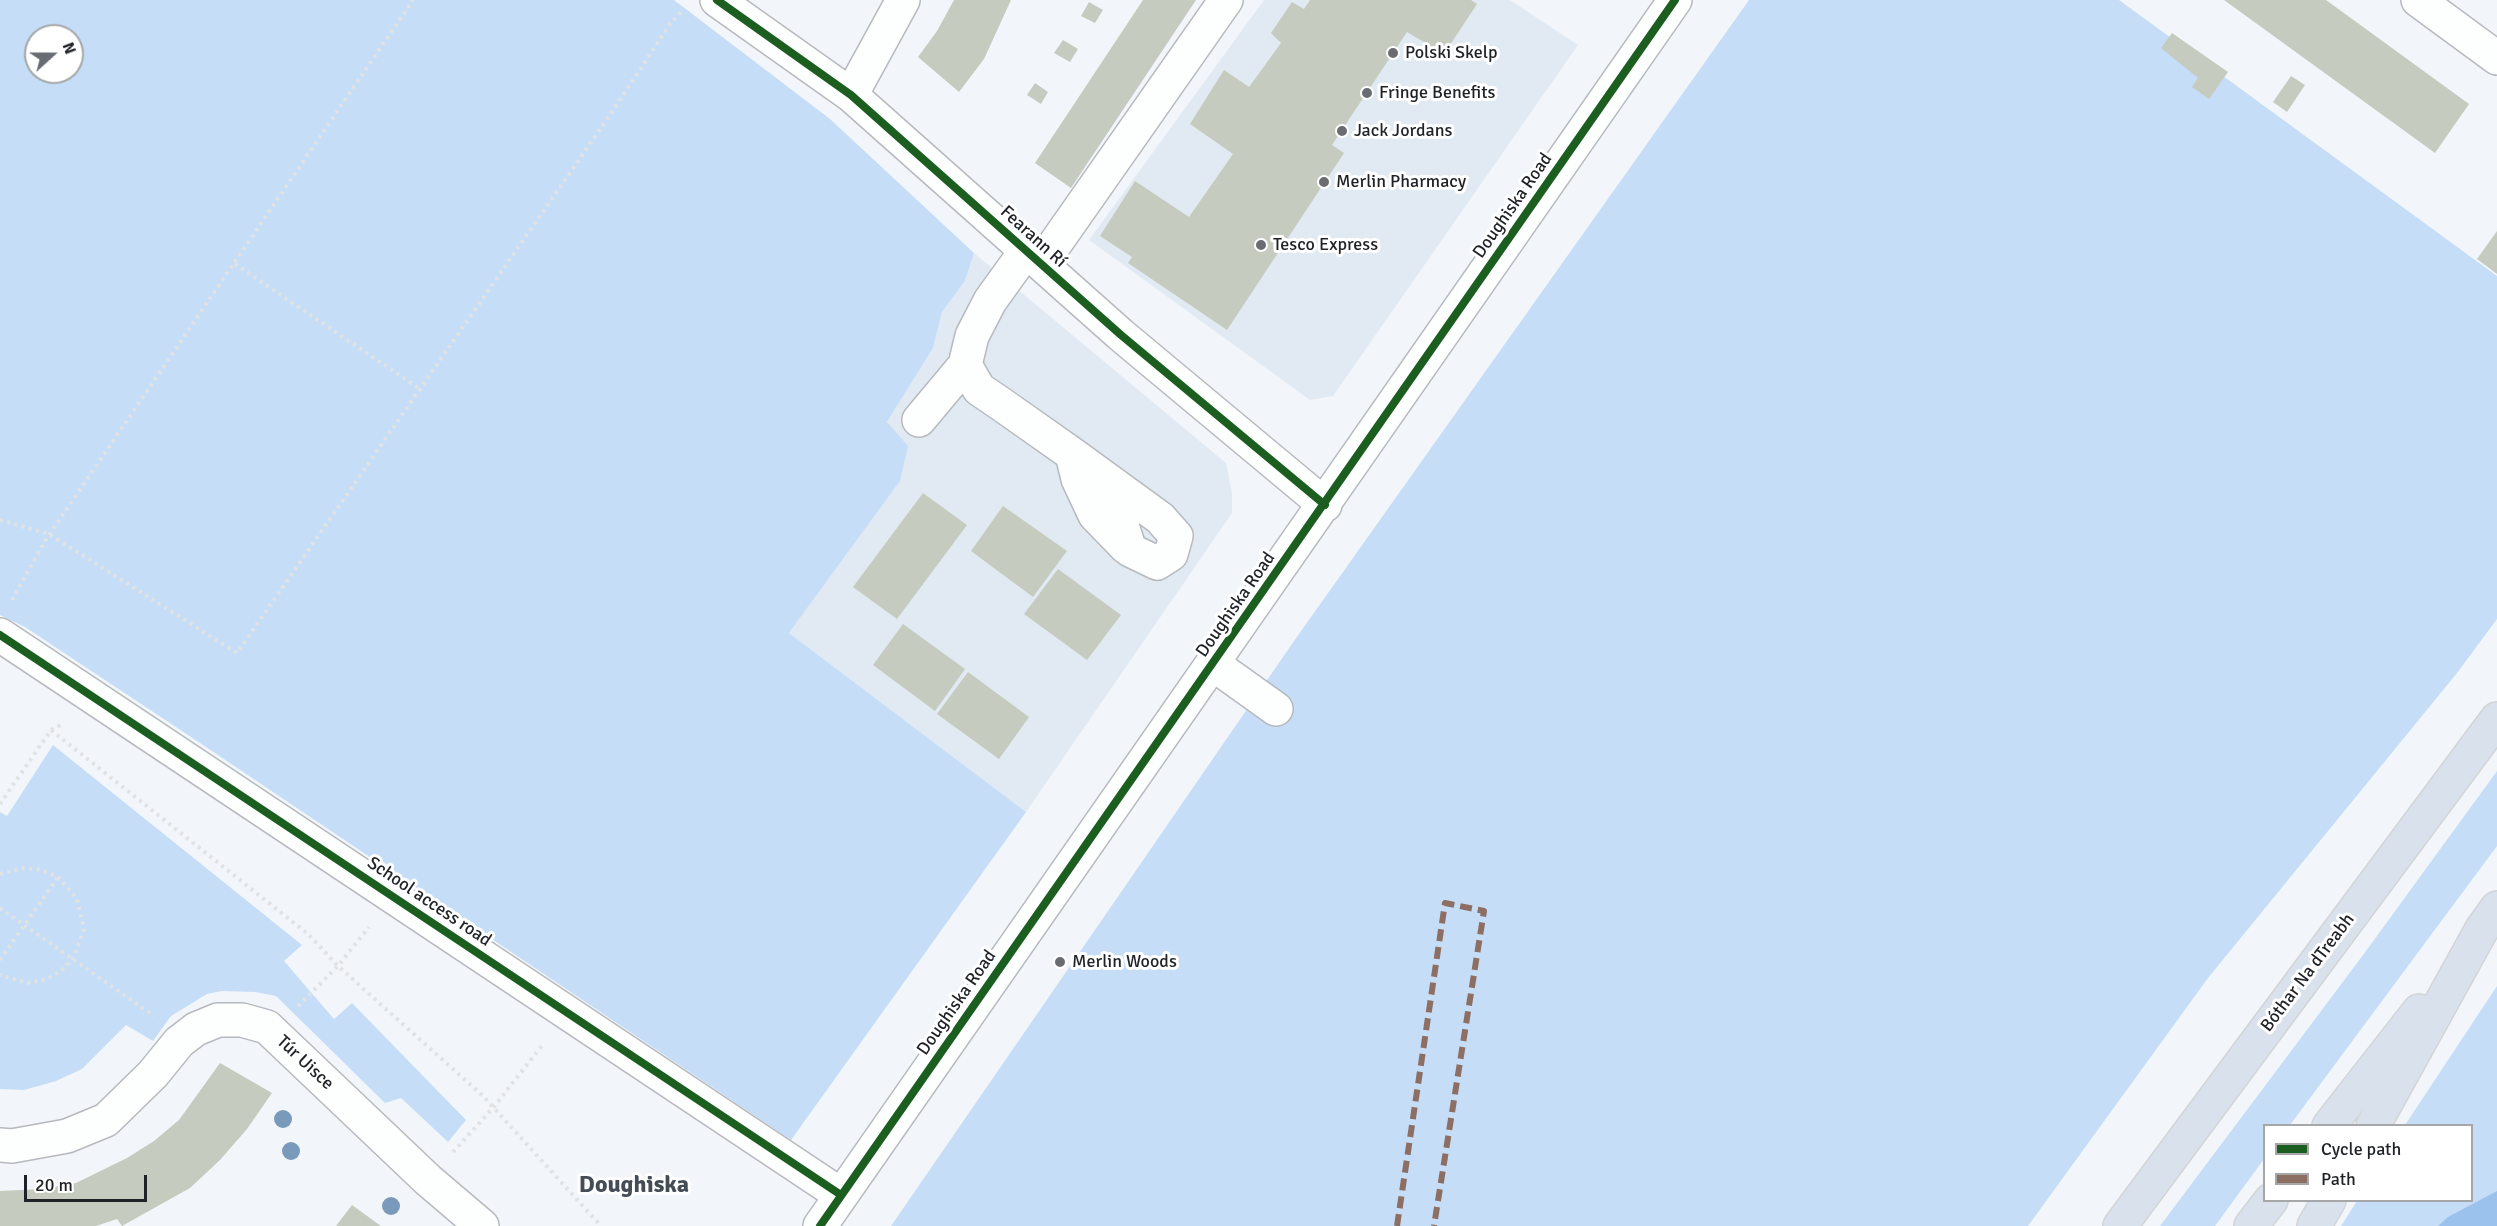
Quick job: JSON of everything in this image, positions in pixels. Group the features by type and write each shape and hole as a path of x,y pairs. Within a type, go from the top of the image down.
{"highway":[{"name":"Bóthar Na dTreabh","path":"2120,1226 2497,719"},
{"path":"2330,1124 2490,918"},
{"path":"2374,1124 2490,918"},
{"path":"2252,1226 2270,1202"},
{"path":"2314,1226 2329,1202"}],"street":[{"name":"Fearann Rí","path":"717,0 851,95 1121,335 1325,505"},
{"path":"851,95 903,0"},
{"name":"Fearann Rí","path":"1033,257 1226,0"},
{"name":"Doughiska Road","path":"820,1226 1675,0"},
{"path":"2418,0 2497,58"},
{"path":"919,420 965,365 972,336 990,301 1033,257"},
{"path":"965,365 979,389 1072,454 1160,518 1176,536 1171,554 1157,563 1130,550 1095,515 1078,479 1072,454"},
{"path":"1116,486 1118,513 1130,550"},
{"name":"School access road","path":"0,635 841,1195"},
{"path":"1213,664 1276,709"},
{"name":"Túr Uisce","path":"0,1145 12,1146 67,1136 106,1119 153,1074 184,1038 196,1029 218,1020 242,1020 267,1027 428,1179 467,1222"}],"path":[{"path":"11,602 49,534 413,0"},
{"path":"0,520 49,534 237,653 670,24 685,8"},
{"path":"234,264 420,389"},
{"path":"0,804 51,730 308,934 338,966 493,1108 601,1226"},
{"path":"0,874 24,868 41,870 58,877 77,899 84,929 74,957 62,971 45,980 27,983 9,980 0,975"},
{"path":"0,960 58,877"},
{"path":"0,908 74,957 184,1038"},
{"path":"272,1032 338,966 370,925"},
{"path":"428,1179 493,1108 547,1040"}],"shaded area":[{"path":"0,0 674,0 830,119 974,253 965,281 942,312 933,348 887,422 908,446 900,481 789,633 1026,812 791,1140 25,627 0,615"},
{"path":"1264,0 1510,0 1578,45 1333,396 1310,400 1089,240"},
{"path":"1749,0 2119,0 2497,276 2497,619 2457,673 2208,978 2028,1226 891,1226 1294,641"},
{"path":"974,253 1226,463 1232,493 1232,513 1026,812 789,633 900,481 887,422 933,348 942,312 965,281"},
{"path":"53,745 302,945 284,961 334,1019 352,1003 466,1120 448,1142 401,1098 385,1103 276,996 255,992 222,991 207,994 171,1016 153,1041 126,1025 82,1069 56,1081 24,1090 0,1089 0,812 7,816"},
{"path":"2497,771 2497,846 2291,1124 2263,1124 2263,1160 2215,1226 2160,1226 2366,951"},
{"path":"2497,986 2497,1226 2341,1226 2356,1202 2473,1202 2473,1124 2406,1124"},
{"path":"2497,1191 2497,1226 2438,1226 2448,1217"}],"building":[{"path":"954,0 1011,0 984,59 959,92 918,57 937,31"},
{"path":"1143,0 1196,0 1071,188 1035,163"},
{"path":"1310,0 1471,0 1477,4 1444,54 1407,32 1332,145 1344,153 1227,330 1128,263 1132,257 1100,236 1135,181 1189,217 1233,154 1190,124 1224,70 1249,87 1281,43 1271,33 1292,2 1304,9"},
{"path":"2224,0 2326,0 2469,104 2435,153"},
{"path":"1089,2 1103,10 1095,23 1081,16"},
{"path":"2172,33 2228,72 2209,99 2192,87 2198,78 2161,48"},
{"path":"1063,40 1078,49 1070,62 1054,53"},
{"path":"2291,76 2305,85 2287,112 2273,102"},
{"path":"1035,83 1048,92 1041,104 1027,95"},
{"path":"2497,231 2497,274 2477,259"},
{"path":"923,493 967,525 897,619 853,587"},
{"path":"1003,506 1067,551 1033,597 971,551"},
{"path":"1058,569 1121,615 1087,660 1024,614"},
{"path":"903,624 965,669 935,711 873,665"},
{"path":"968,672 1029,717 999,759 937,714"},
{"path":"220,1063 272,1093 247,1129 220,1160 190,1188 122,1226 117,1219 96,1226 0,1226 0,1191 42,1189 76,1183 127,1158 154,1141 179,1120"},
{"path":"352,1205 381,1226 336,1226"}],"marked path":[{"path":"1397,1226 1445,903 1484,911 1434,1226"}],"cycle path":[{"path":"717,0 851,95 1121,335 1325,505"},
{"path":"820,1226 1675,0"},
{"path":"0,635 841,1195"}],"place":[{"name":"Polski Skelp","path":"1393,53"},
{"name":"Fringe Benefits","path":"1367,93"},
{"name":"Jack Jordans","path":"1342,131"},
{"name":"Merlin Pharmacy","path":"1324,182"},
{"name":"Tesco Express","path":"1261,245"},
{"name":"Merlin Woods","path":"1060,962"}],"district":[{"name":"Doughiska","path":"634,1186"}]}
